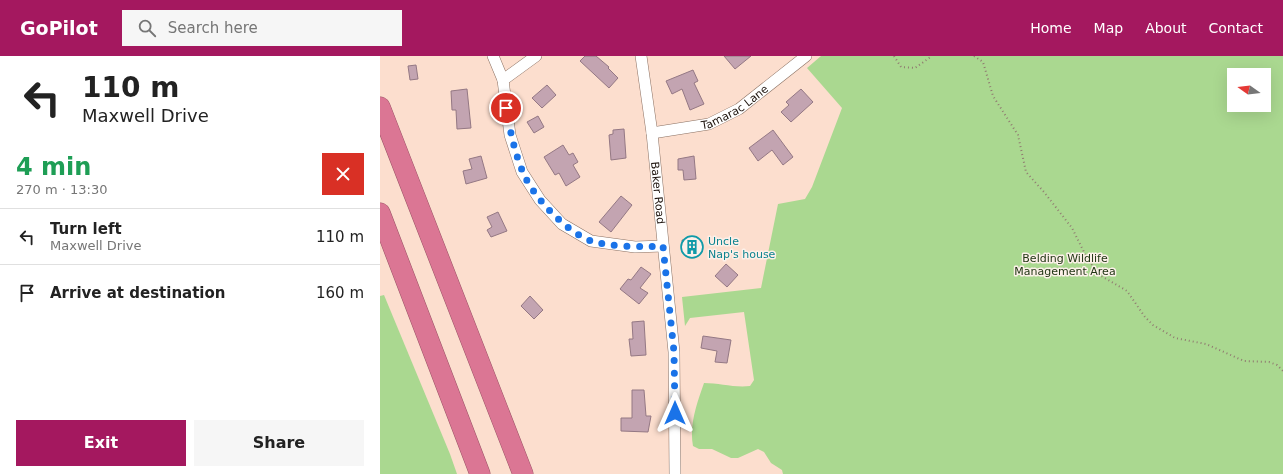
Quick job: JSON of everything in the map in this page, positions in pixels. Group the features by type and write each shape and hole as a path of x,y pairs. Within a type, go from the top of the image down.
{"highway":[{"path":"380,107 523,474"},
{"path":"380,213 480,474"}],"street":[{"path":"493,56 503,80 510,135 522,172 540,200 562,224 591,241 635,247 663,246"},
{"path":"503,80 536,56"},
{"name":"Baker Road","path":"641,56 652,133 674,352 675,474"},
{"name":"Tamarac Lane","path":"652,133 709,124 739,109 806,56"}],"path":[{"path":"894,56 901,67 915,68 932,56"},
{"path":"974,56 983,62 993,96 1018,135 1026,172 1044,192 1072,228 1085,254 1098,274 1127,291 1145,317 1153,325 1175,338 1206,344 1244,361 1268,362 1277,365 1283,371"}],"green space":[{"name":"Belding Wildlife Management Area","path":"821,56 1283,56 1283,474 783,474 782,470 771,463 764,452 758,449 738,458 731,458 712,449 699,449 693,446 693,422 696,406 704,383 750,386 754,380 744,312 690,318 685,326 682,297 761,288 778,204 805,199 812,187 842,108 807,68"},
{"path":"384,295 457,474 380,474 380,296"}],"building":[{"path":"585,56 596,56 609,67 608,68 618,78 609,88 580,61"},
{"path":"724,56 751,56 735,69"},
{"path":"416,65 418,79 410,80 408,66"},
{"path":"693,70 698,81 694,83 704,104 690,110 682,89 672,94 666,81"},
{"path":"547,85 556,95 542,108 532,98"},
{"path":"467,89 471,128 457,129 456,110 452,110 451,91"},
{"path":"801,89 813,102 791,122 781,112 789,105 786,102"},
{"path":"538,116 544,127 534,133 527,122"},
{"path":"624,129 626,158 611,160 609,135 613,134 613,130"},
{"path":"773,130 793,157 783,165 772,150 758,161 749,148"},
{"path":"563,145 569,155 573,153 578,162 573,165 580,177 566,186 559,173 555,175 544,157"},
{"path":"481,156 487,178 466,184 463,171 472,169 469,159"},
{"path":"694,156 696,179 684,180 683,170 678,170 678,159"},
{"path":"621,196 632,205 611,232 599,222"},
{"path":"498,212 507,231 491,237 487,230 492,227 487,217"},
{"name":"Uncle Nap's house","path":"693,239 693,243 701,242 702,252 684,254 682,240"},
{"path":"726,264 738,275 727,287 715,276"},
{"path":"641,267 651,274 640,288 648,293 639,304 620,289 628,279 631,280"},
{"path":"530,296 543,310 534,319 521,306"},
{"path":"644,321 646,355 631,356 629,339 633,339 632,322"},
{"path":"703,336 731,340 727,363 715,362 717,351 701,348"},
{"path":"632,390 644,390 646,416 651,416 648,432 621,431 621,418 632,418"}],"place":[{"name":"Uncle Nap's house","path":"692,247"}],"route":[{"path":"506,108 510,135 522,172 540,200 562,224 591,241 635,247 663,246 674,352 675,413"}]}
